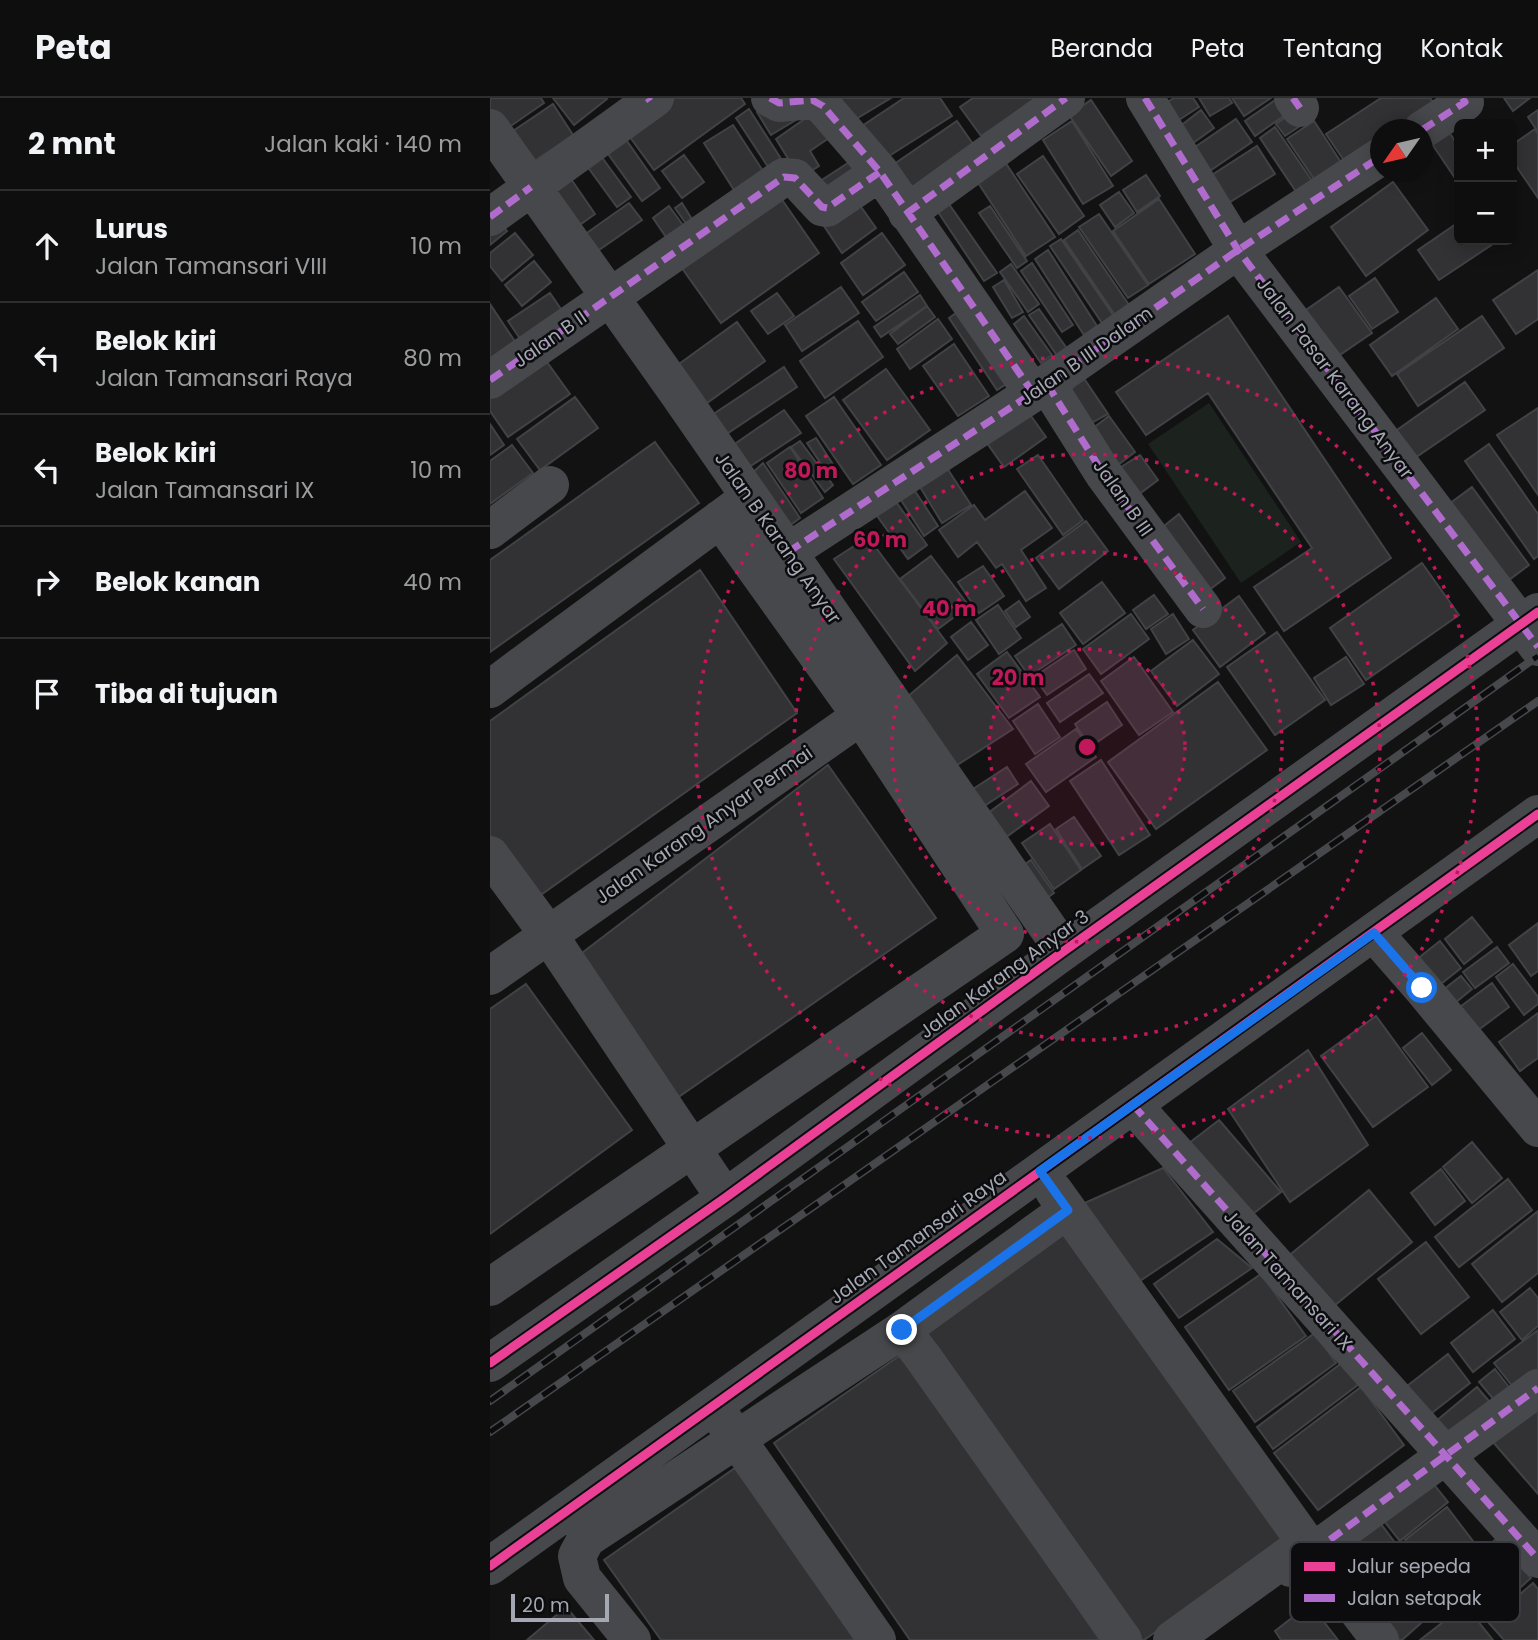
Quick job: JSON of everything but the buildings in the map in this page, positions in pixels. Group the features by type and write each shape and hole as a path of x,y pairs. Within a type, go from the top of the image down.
{"street":[{"name":"Jalan B III","path":"770,98 779,103 812,100 824,106 880,172 907,213 1203,609"},
{"path":"907,213 1066,98"},
{"name":"Jalan Pasar Karang Anyar","path":"1145,98 1238,250 1533,628"},
{"path":"490,217 651,99"},
{"path":"1433,123 1464,100"},
{"name":"Jalan B Karang Anyar","path":"490,128 609,298 733,509 788,552 1063,951"},
{"name":"Jalan B III Dalam","path":"788,552 1040,389 1238,250 1370,164"},
{"name":"Jalan B II","path":"490,380 784,177 795,178 822,207 827,208 880,172"},
{"path":"490,530 550,485"},
{"path":"490,689 733,509 861,716 1005,934 490,1287"},
{"name":"Jalan Karang Anyar 3","path":"490,1363 725,1198 1063,951 1533,628"},
{"name":"Jalan Karang Anyar Permai","path":"490,976 861,716"},
{"name":"Jalan Tamansari Raya","path":"490,1566 1538,814"},
{"path":"490,855 548,934 725,1198"},
{"path":"1374,933 1538,1128"},
{"name":"Jalan Tamansari IX","path":"1133,1105 1538,1559"},
{"path":"1040,1171 1306,1542"},
{"path":"632,1640 582,1578 576,1556 586,1539 902,1330 1068,1210"},
{"path":"902,1330 1123,1640"},
{"path":"1319,1542 1538,1388"},
{"path":"714,1406 877,1640"},
{"path":"1172,1640 1290,1561"},
{"path":"1194,1640 1290,1564"},
{"path":"1366,1622 1380,1640"}],"shaded area":[{"path":"1209,403 1301,542 1241,583 1148,444"}],"railway":[{"path":"490,1401 1538,656"},
{"path":"490,1432 1538,701"}],"marked path":[{"path":"770,98 779,103 812,100 823,106 880,172 1033,393"},
{"path":"907,213 1066,98"},
{"path":"1145,98 1238,250 1538,647"},
{"path":"1293,98 1300,108"},
{"path":"1433,123 1465,102 1462,98"},
{"path":"788,552 1033,393 1238,250 1370,164"},
{"path":"490,380 784,177 795,178 822,207 827,208 880,172"},
{"path":"490,217 531,187"},
{"path":"1047,384 1103,473 1203,609"},
{"path":"1133,1105 1538,1559"},
{"path":"1327,1542 1538,1388"}],"cycle path":[{"path":"490,1363 725,1198 1064,951 1538,612"},
{"path":"490,1566 1538,814"}],"route":[{"path":"902,1330 1068,1210 1040,1171 1374,933 1422,988"}]}
